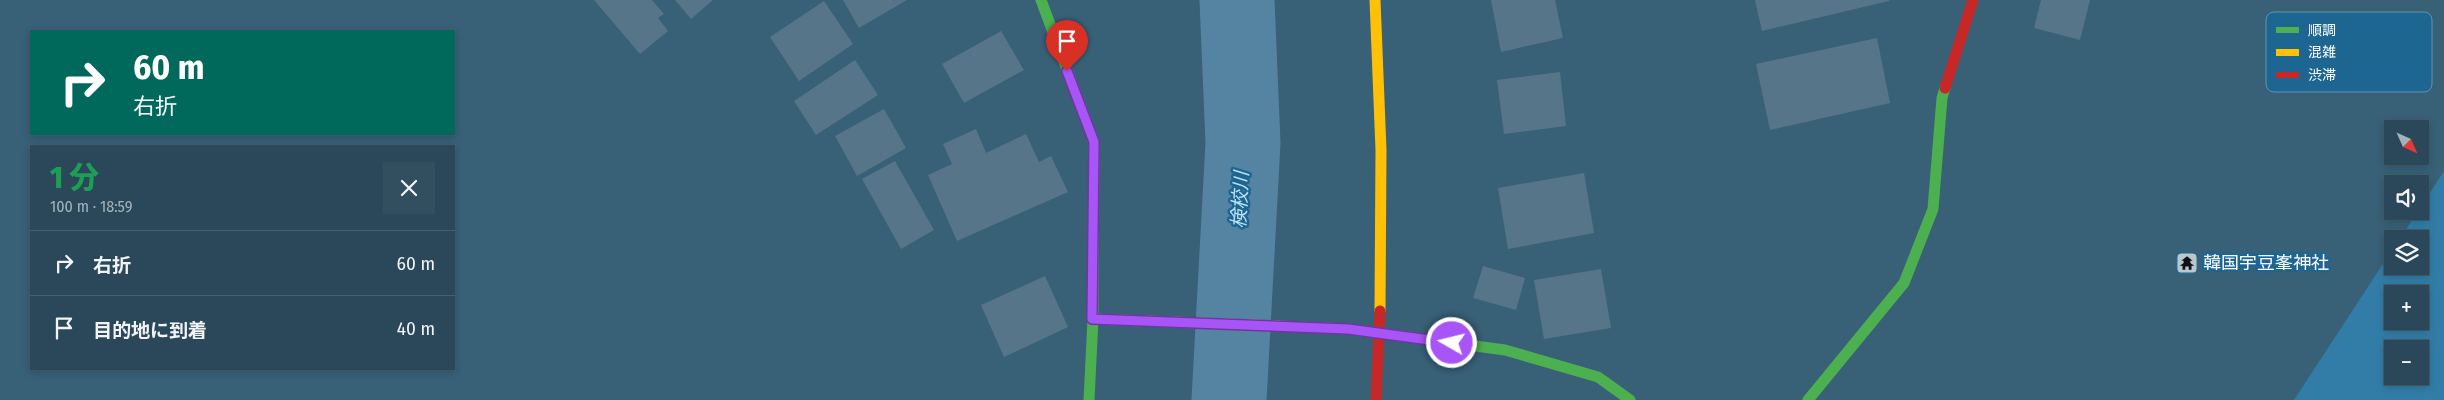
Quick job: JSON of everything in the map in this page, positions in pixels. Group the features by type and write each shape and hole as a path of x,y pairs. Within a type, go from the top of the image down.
{"street":[{"path":"1041,0 1094,142 1089,400"},
{"path":"1375,0 1381,103 1380,333 1376,400"},
{"path":"1808,400 1904,283 1933,209 1942,98 1973,0"},
{"path":"1092,319 1128,322 1348,329 1505,350 1598,377 1630,400"}],"shaded area":[{"path":"2444,171 2444,400 2294,400 2384,262 2384,275 2429,275 2429,230 2406,230 2412,220 2429,220 2429,194"}],"building":[{"path":"594,0 652,0 664,14 658,18 668,31 640,54"},
{"path":"675,0 713,0 691,19"},
{"path":"843,0 907,0 859,28"},
{"path":"1491,0 1555,0 1563,38 1501,52"},
{"path":"1755,0 1889,0 1889,1 1762,31"},
{"path":"2041,0 2090,0 2080,40 2034,28"},
{"path":"824,1 853,44 799,81 770,37"},
{"path":"1001,31 1024,70 964,103 942,64"},
{"path":"1877,38 1890,103 1770,130 1756,64"},
{"path":"855,60 878,95 816,135 794,101"},
{"path":"1560,72 1566,126 1504,134 1497,80"},
{"path":"884,109 906,148 857,176 835,136"},
{"path":"976,129 986,153 1026,134 1039,162 1051,156 1068,192 957,241 928,175 952,164 943,144"},
{"path":"895,161 934,230 901,249 862,179"},
{"path":"1584,173 1594,233 1508,249 1498,188"},
{"path":"1483,266 1525,278 1516,310 1473,298"},
{"path":"1601,269 1611,328 1544,339 1534,280"},
{"path":"1045,276 1068,327 1004,357 981,305"}],"waterway":[{"name":"検校川","path":"1229,400 1243,143 1237,0"}],"traffic: fast":[{"path":"1041,0 1094,142 1093,319 1089,400"},
{"path":"1808,400 1904,283 1933,209 1942,98 1945,88"},
{"path":"1278,326 1349,329 1505,350 1598,377 1630,400"}],"traffic: slow":[{"path":"1375,0 1381,150 1380,311"},
{"path":"1093,319 1278,326"}],"traffic: jam":[{"path":"1945,88 1973,0"},
{"path":"1376,400 1380,311"}],"place":[{"name":"韓国宇豆峯神社","path":"2187,263"}],"route":[{"path":"1067,71 1094,142 1092,319 1128,322 1348,329 1452,343"}]}
